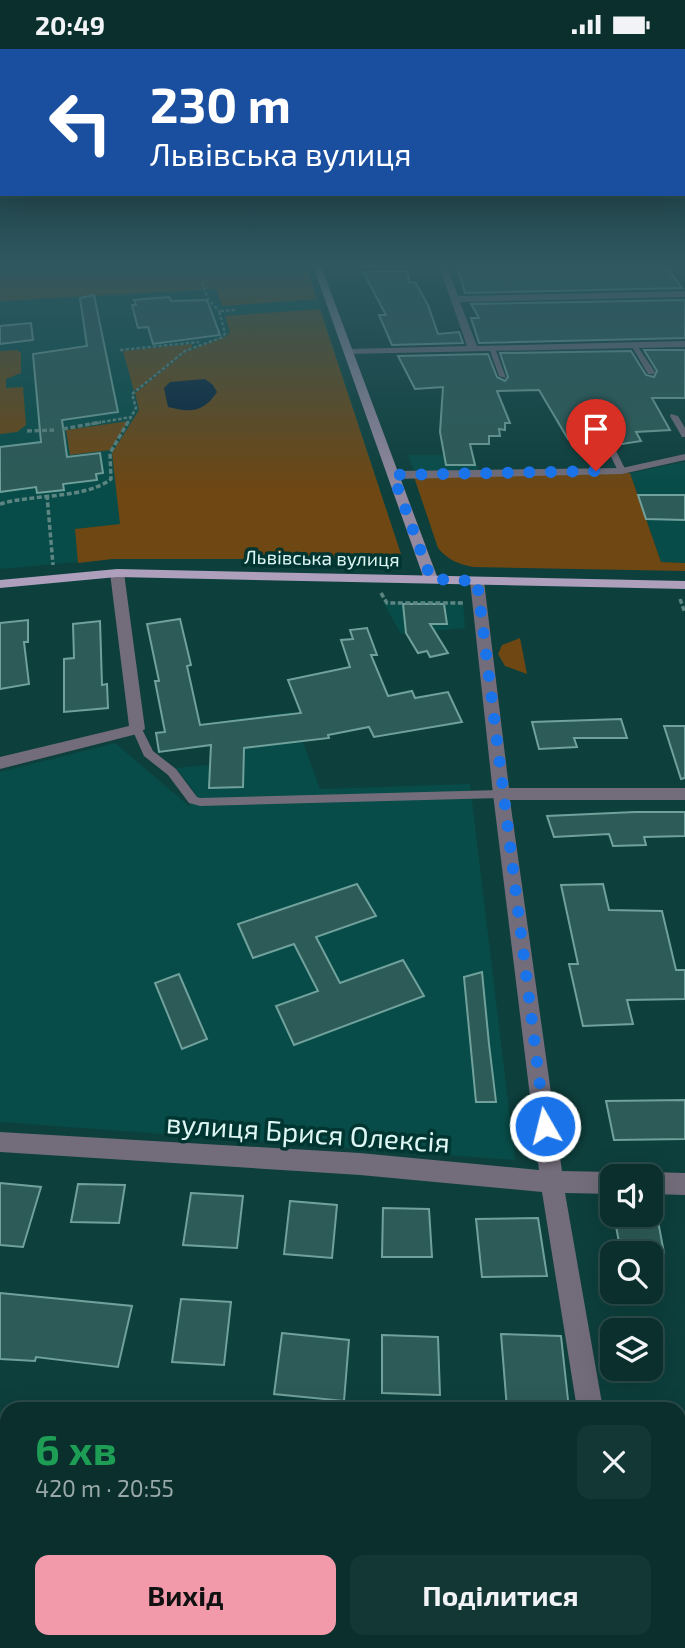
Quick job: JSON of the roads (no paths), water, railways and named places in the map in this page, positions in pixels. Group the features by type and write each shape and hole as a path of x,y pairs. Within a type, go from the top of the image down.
{"main road":[{"path":"345,341 431,579"},
{"name":"Львівська вулиця","path":"0,584 117,573 685,585"}],"street":[{"path":"470,341 473,349"},
{"path":"349,352 685,344"},
{"path":"393,475 622,471 685,457"},
{"path":"0,763 136,729 117,573"},
{"path":"477,581 501,793 552,1182 589,1402"},
{"path":"501,793 685,794"},
{"name":"вулиця Брися Олексія","path":"0,1142 360,1164 552,1182 600,1183"},
{"path":"663,1183 685,1184"}],"lane":[{"path":"634,345 652,372"},
{"path":"492,348 503,376"},
{"path":"674,416 685,435"},
{"path":"596,418 622,471"},
{"path":"136,729 148,753 172,772 193,800 200,802 501,793"}]}
